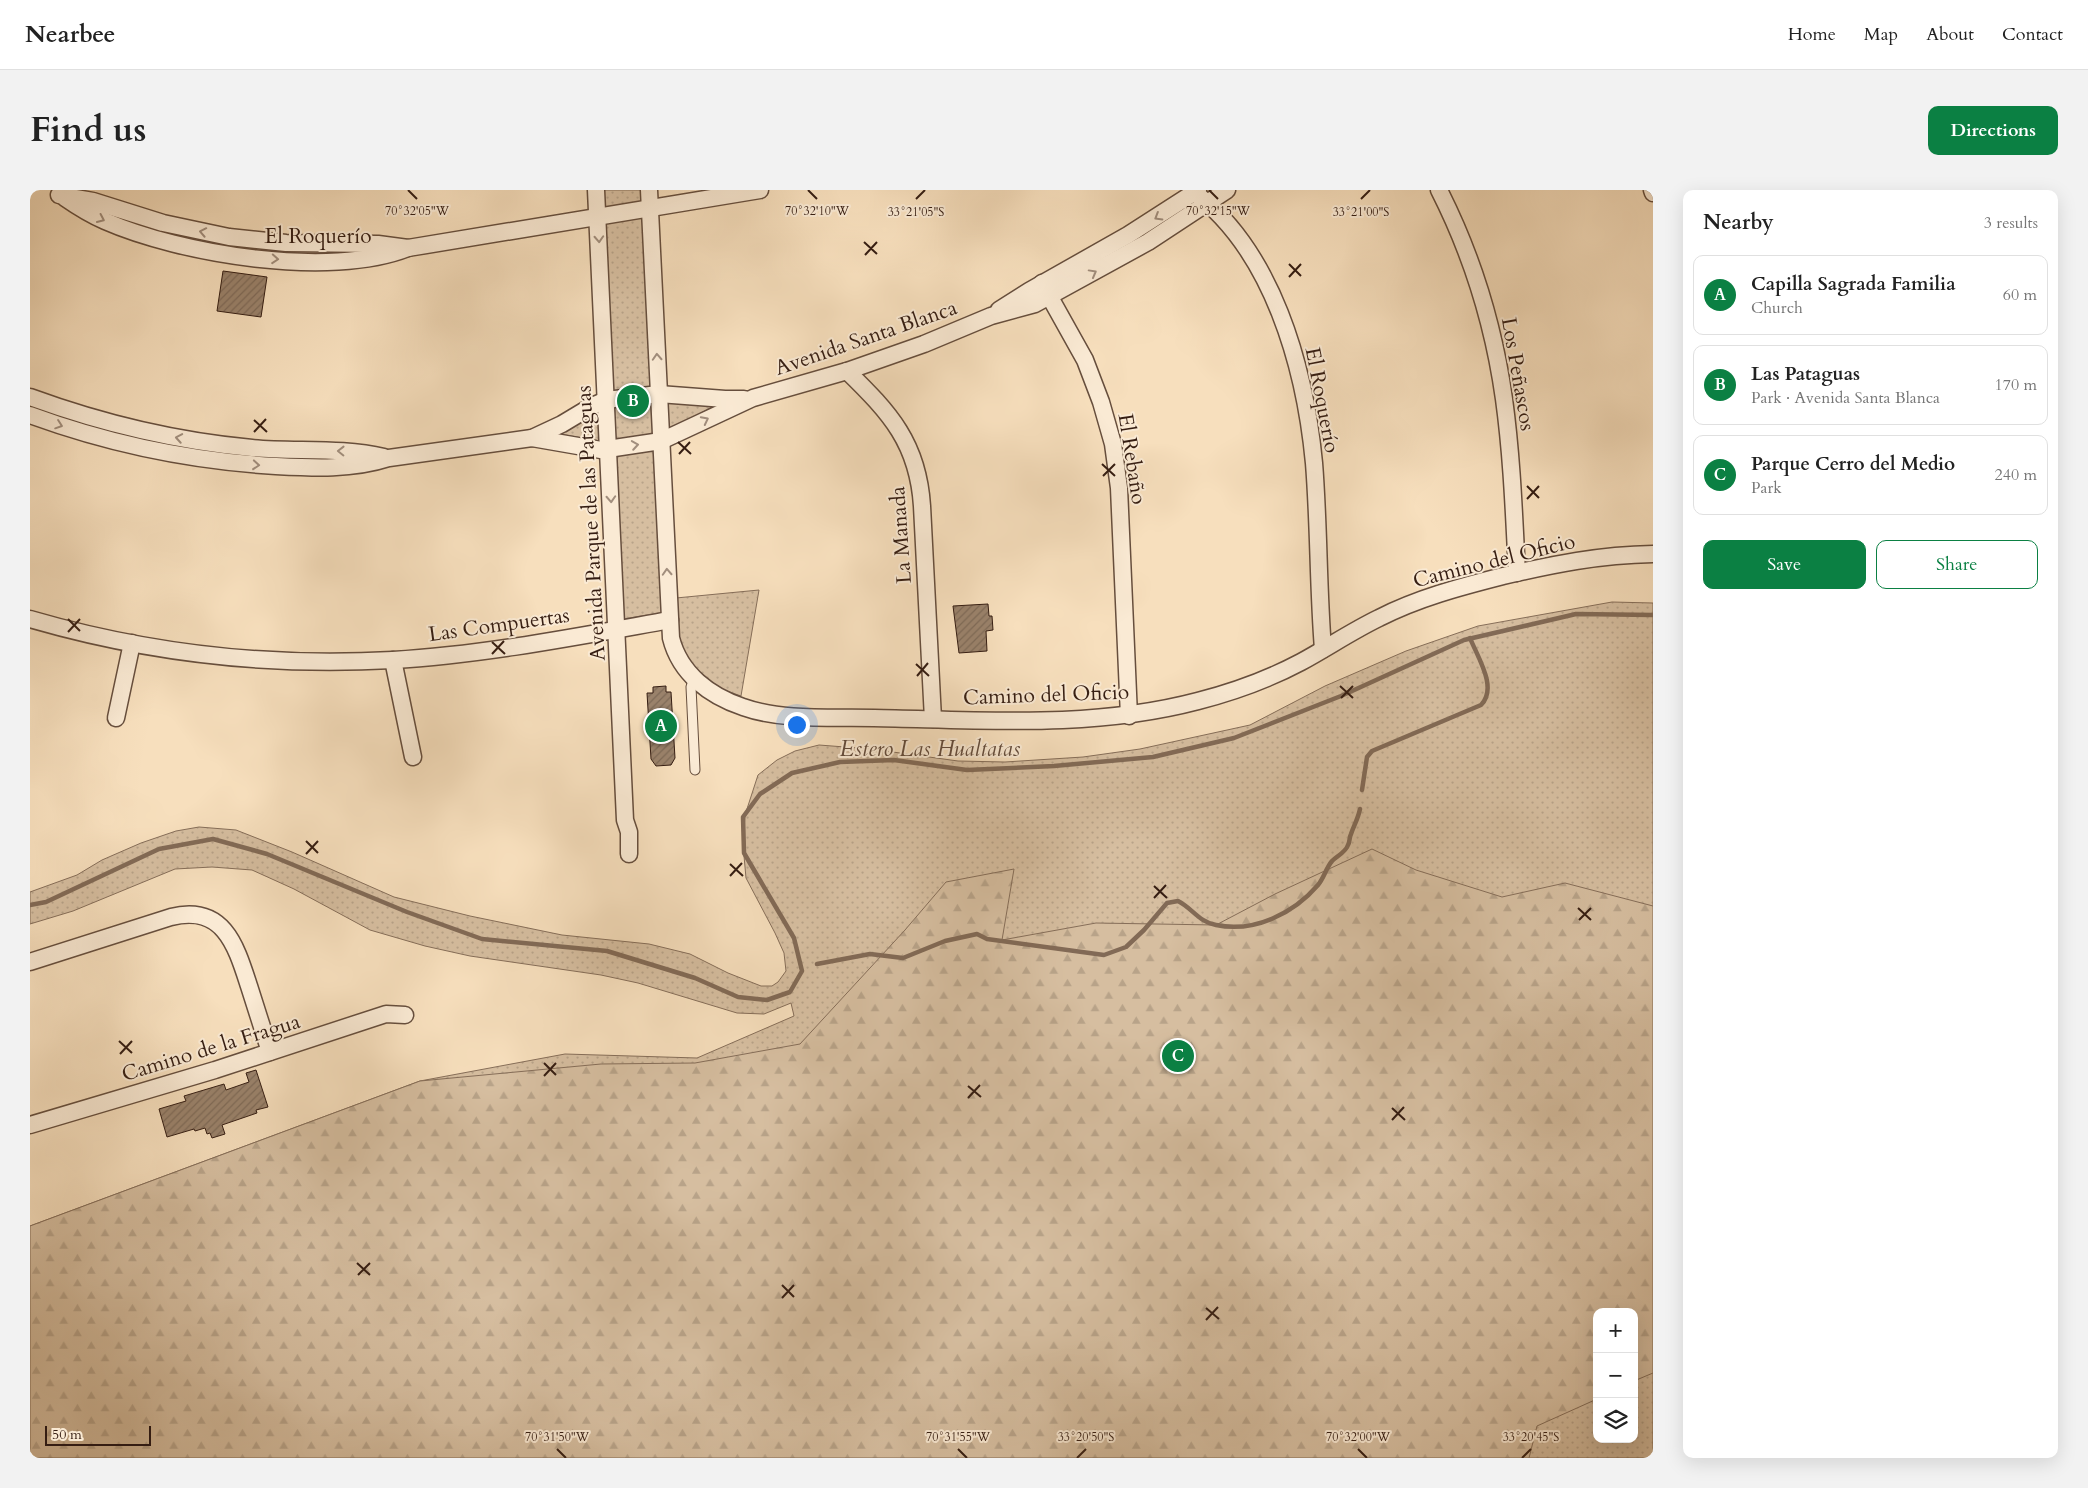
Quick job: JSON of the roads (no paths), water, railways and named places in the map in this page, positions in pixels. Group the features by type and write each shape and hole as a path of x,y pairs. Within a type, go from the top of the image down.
{"street":[{"name":"Avenida Parque de las Pataguas","path":"596,190 625,820 629,832 629,854"},
{"path":"649,190 670,620"},
{"name":"El Roquerío","path":"54,192 107,222 163,240 226,254 276,260 334,262 378,258 408,248 760,190"},
{"name":"Avenida Santa Blanca","path":"30,415 88,434 156,450 223,462 291,467 341,468 369,464 389,458 532,438 609,450 661,441 753,398 847,371 924,344 991,316 1148,242 1227,190"},
{"name":"Los Peñascos","path":"1439,190 1471,265 1498,362 1508,436 1517,573"},
{"name":"El Roquerío","path":"1195,191 1241,241 1262,274 1285,328 1300,380 1313,462 1323,649"},
{"name":"Avenida Santa Blanca","path":"1046,290 1195,191"},
{"name":"El Roquerío","path":"54,192 93,201 163,223 230,237 286,243 378,244 408,248"},
{"path":"226,254 230,237"},
{"name":"El Rebaño","path":"1046,290 1085,360 1094,381 1113,444 1119,488 1129,716"},
{"name":"La Manada","path":"847,371 893,420 910,450 918,475 922,501 933,719"},
{"name":"Avenida Santa Blanca","path":"532,438 606,400 659,394 725,399 753,398"},
{"name":"Avenida Santa Blanca","path":"30,396 93,418 151,432 225,445 274,450 349,452 389,458"},
{"path":"88,434 93,418"},
{"path":"223,462 225,445"},
{"name":"Camino del Oficio","path":"670,620 671,638 678,657 694,678 720,698 761,712 790,715 933,719 1070,720 1129,716 1182,706 1224,693 1270,676 1379,618 1450,590 1575,560 1653,554"},
{"name":"Las Compuertas","path":"30,619 132,643 200,654 270,660 330,662 393,660 459,654 670,620"},
{"path":"116,718 132,643"},
{"path":"393,660 413,757"},
{"path":"30,962 171,917 189,914 207,918 222,928 237,950 270,1052"},
{"name":"Camino de la Fragua","path":"30,1125 270,1052 386,1014 405,1015"}],"lane":[{"path":"694,678 691,687 695,770"}],"waterway":[{"name":"Estero Las Hualtatas","path":"30,905 46,902 159,849 213,839 267,854 407,912 482,939 607,951 695,978 738,997 767,1000 790,992 802,971 794,938 744,853 743,817 760,794 792,773 840,762 894,760 967,770 1054,766 1153,757 1234,738 1341,696 1464,640 1576,614 1653,615"},
{"path":"1362,790 1367,757 1372,751 1481,705 1486,698 1488,690 1485,673 1470,638"},
{"path":"817,964 870,954 903,958 945,941 977,934 987,939 1104,955 1126,947 1144,930 1167,903 1178,901 1200,918 1216,925 1231,927 1259,923 1285,912 1318,885 1332,861 1347,847 1360,809"}],"place":[{"name":"Las Pataguas","path":"633,401"},
{"name":"Capilla Sagrada Familia","path":"661,726"},
{"name":"Parque Cerro del Medio","path":"1178,1056"}]}
